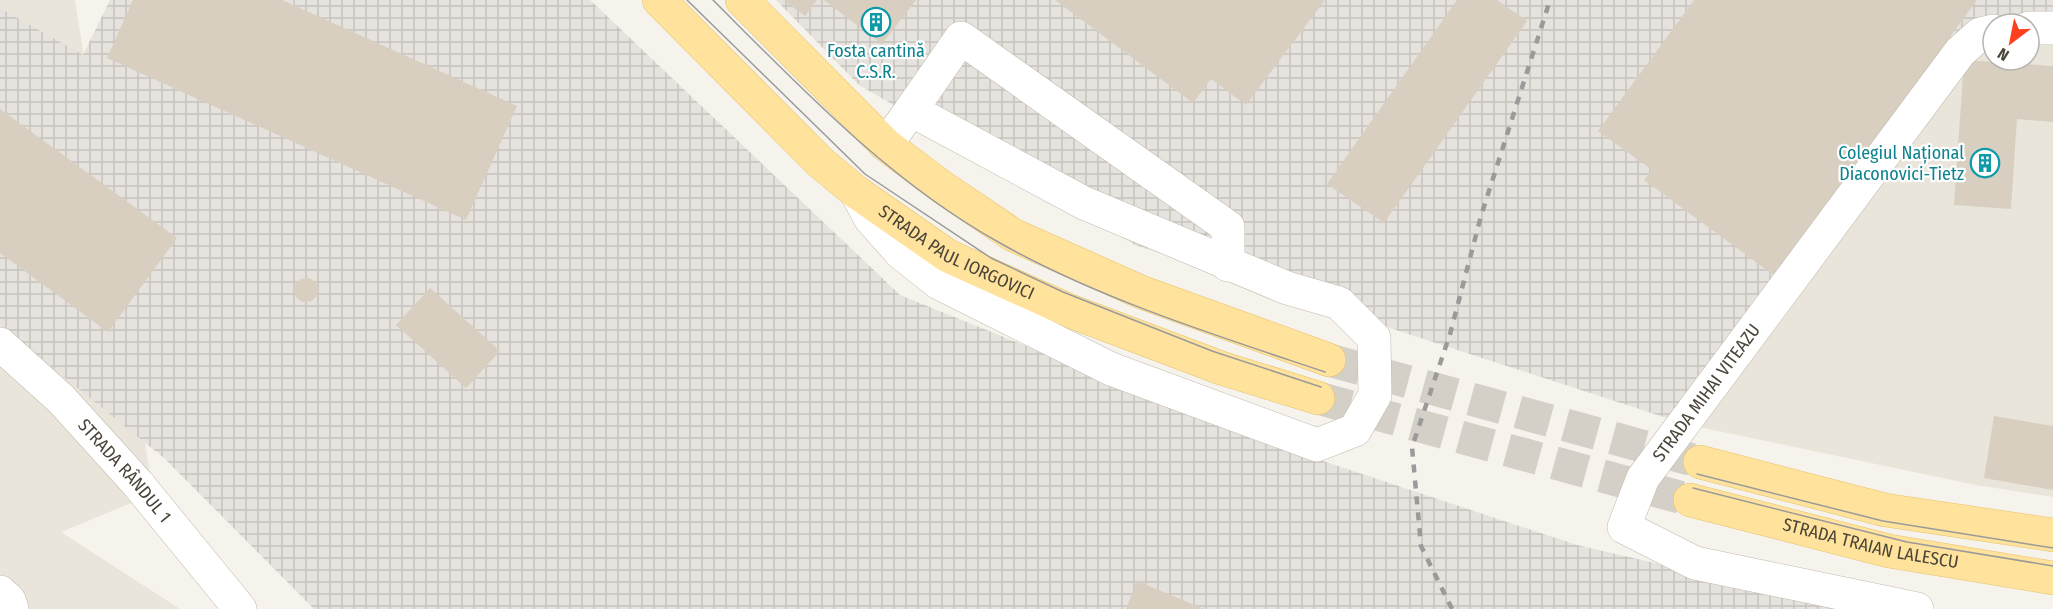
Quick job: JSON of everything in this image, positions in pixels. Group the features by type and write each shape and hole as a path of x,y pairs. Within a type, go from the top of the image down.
{"main road":[{"name":"STRADA PAUL IORGOVICI","path":"659,0 796,139 856,192 948,256 990,276 1144,340 1318,398"},
{"path":"742,0 886,146 1013,235 1141,292 1329,360"},
{"name":"STRADA TRAIAN LALESCU","path":"1700,462 1885,510 2053,535"},
{"name":"STRADA TRAIAN LALESCU","path":"1690,500 1889,551 2053,578"}],"street":[{"name":"STRADA MIHAI VITEAZU","path":"1917,609 1695,563 1624,527 1643,478 1960,52 1981,34"},
{"path":"886,146 961,38 1228,227 1228,265"},
{"path":"856,192 870,218 901,253 939,283 1111,369 1317,445 1355,430 1375,395 1374,338 1339,303 1287,288 1228,265 1084,203 910,111"},
{"name":"STRADA RÂNDUL 1","path":"0,344 61,399 138,484 240,609"},
{"path":"0,591 9,600 12,609"}],"shaded area":[{"path":"0,0 75,0 153,494 61,532 180,609 0,609"},
{"path":"110,0 590,0 900,295 1253,438 1577,545 1853,609 314,609 164,458 0,325 0,8 83,55"},
{"path":"776,0 2053,0 2053,27 2041,26 2041,12 1981,12 1981,40 1685,424 1135,245 859,85"},
{"path":"2053,27 2053,497 1976,485 1685,424 1981,46 1981,72 2041,72 2041,28"}],"building":[{"path":"133,0 282,0 517,106 466,220 107,58"},
{"name":"Fosta cantină C.S.R.","path":"783,0 817,0 805,16"},
{"name":"Fosta cantină C.S.R.","path":"824,0 916,0 882,44"},
{"path":"1055,0 1325,0 1246,105 1211,79 1193,103"},
{"path":"1457,0 1497,0 1527,21 1384,223 1327,184"},
{"path":"1694,0 1977,0 1775,276 1644,180 1652,170 1598,131"},
{"name":"Colegiul Național Diaconovici-Tietz","path":"1964,60 1981,61 1981,72 2041,72 2041,65 2053,66 2053,122 2017,119 2011,209 1954,205"},
{"path":"0,109 177,238 108,332 0,253"},
{"path":"306,278 315,281 318,290 315,299 306,302 297,299 294,290 297,281"},
{"path":"430,288 500,351 466,388 396,325"},
{"path":"1994,416 2053,426 2053,490 1984,478"},
{"path":"1137,581 1204,609 1126,609"}],"tunnel":[{"path":"1329,360 1700,462"},
{"path":"1318,398 1690,500"}],"tram line":[{"path":"687,0 865,174 991,258 1063,292 1212,351 1321,387"},
{"path":"713,0 848,132 921,192 960,219 1038,263 1118,299 1325,372"},
{"path":"1697,474 1883,521 2053,548"},
{"path":"1693,488 1907,542 2053,566"}],"railway":[{"path":"1452,609 1421,546 1412,447 1450,334 1481,216 1550,0"}],"place":[{"name":"Fosta cantină C.S.R.","path":"876,22"},
{"name":"Colegiul Național Diaconovici-Tietz","path":"1985,163"}]}
